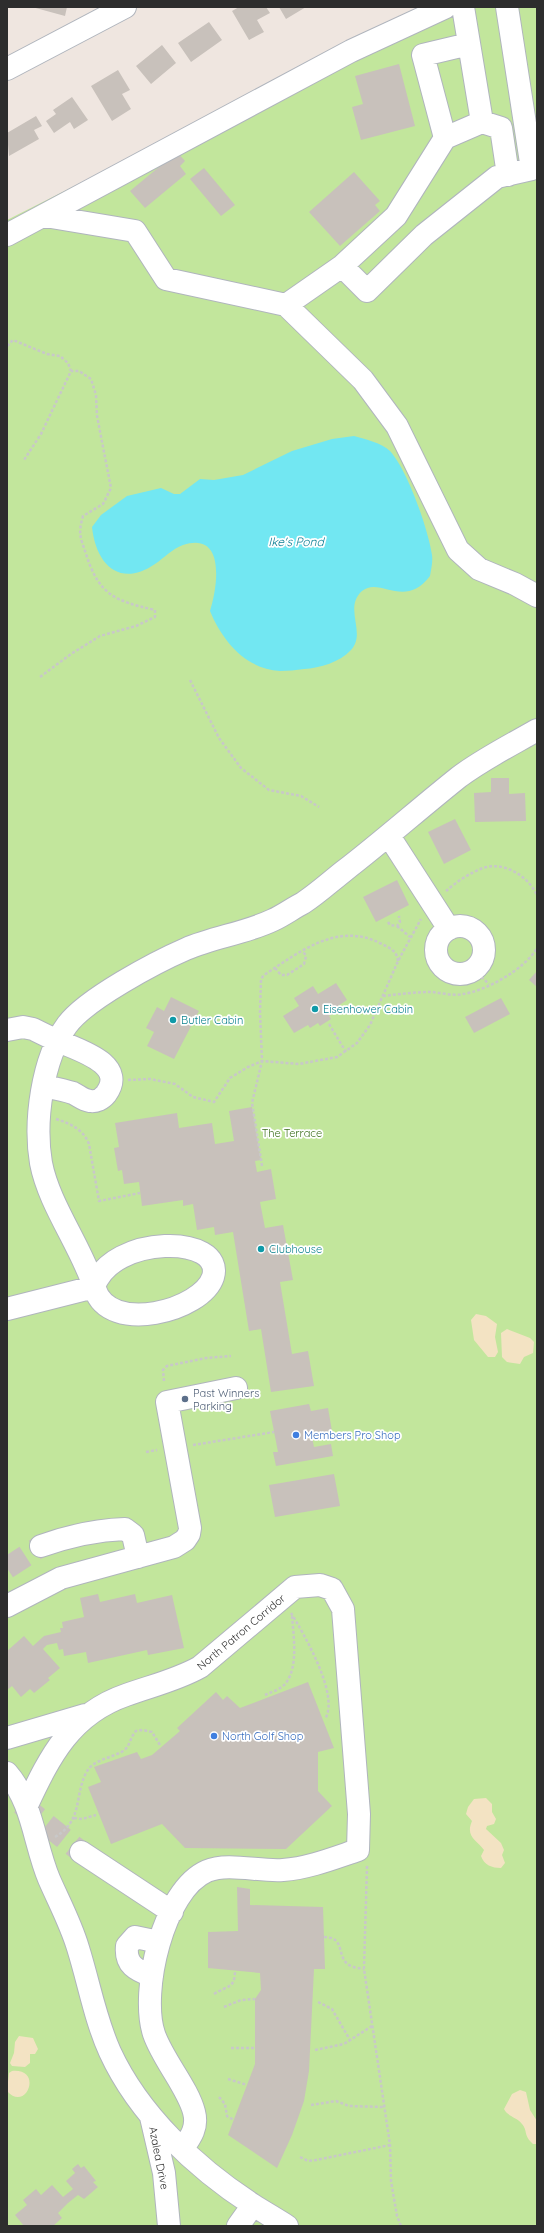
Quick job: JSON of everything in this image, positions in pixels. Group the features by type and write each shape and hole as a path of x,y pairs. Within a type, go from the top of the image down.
{"street":[{"path":"7,69 125,7"},
{"path":"7,236 351,51 446,7"},
{"path":"463,7 482,122"},
{"path":"342,266 367,291 424,235 498,177 532,170 507,7"},
{"path":"445,138 423,54 469,44"},
{"path":"286,305 342,266 396,216 445,138 482,122 501,128 508,175"},
{"path":"45,216 134,231 166,279 286,305 363,380 397,426 458,550 479,569 515,584 537,596"},
{"path":"94,1287 101,1272 110,1263 150,1246 174,1246 200,1252 209,1258 213,1268 212,1279 198,1294 179,1306 153,1314 135,1315 114,1310 102,1302 94,1287 73,1235 52,1196 41,1161 39,1114 43,1086 57,1041 68,1024 92,1001 186,949 273,920 307,900 389,836 460,776 500,750 537,730"},
{"path":"389,836 449,929"},
{"path":"465,926 478,934 482,941 482,977 460,974 445,969 440,963 437,956 438,940 449,929 465,926"},
{"path":"7,1030 24,1027 32,1029 89,1054 102,1062 112,1076 111,1085 104,1098 91,1101 74,1094 43,1086"},
{"path":"7,1309 94,1287"},
{"path":"7,1606 61,1578 174,1547 185,1540 189,1534 184,1490 167,1402 236,1388"},
{"path":"41,1546 67,1537 104,1529 125,1529 133,1535 138,1557"},
{"path":"183,2148 192,2136 194,2129 194,2112 166,2061 154,2032 150,1999 152,1976 159,1942 172,1912 190,1884 208,1870 239,1868 274,1871 292,1869 358,1850 359,1814 343,1609 332,1589 314,1585 289,1599"},
{"name":"North Patron Corridor","path":"27,1805 57,1748 66,1735 88,1714 125,1695 183,1676 200,1667 289,1599"},
{"path":"7,1738 88,1714"},
{"path":"7,1773 22,1794 27,1805 49,1878 73,1932 100,2026 110,2052 123,2075 150,2115 183,2148 209,2172 253,2205 286,2226"},
{"path":"81,1852 172,1912"},
{"path":"152,1976 130,1964 127,1960 127,1946 135,1937 159,1942"},
{"name":"Azalea Drive","path":"150,2115 164,2173 169,2226"},
{"path":"238,2226 253,2205"}],"path":[{"path":"7,346 13,340 47,354 60,356 68,363 71,370 41,434 24,460"},
{"path":"40,677 71,654 100,636 136,626 155,617 155,610 133,605 102,588 92,574 78,531 83,516 102,504 111,488 98,416 96,395 91,379 79,370 71,370"},
{"path":"190,680 219,738 241,768 269,790 301,796 319,807"},
{"path":"397,926 400,922 399,916"},
{"path":"388,922 390,925 397,926 410,937"},
{"path":"262,1166 252,1103 262,1061 260,1012 261,979 264,975 303,950 338,935 350,935 374,940 396,953 398,961"},
{"path":"127,1080 150,1080 175,1084 193,1097 214,1102 230,1078 248,1067 262,1061 299,1064 337,1057 346,1052 357,1043 370,1025 383,996 432,992 462,994 478,990 482,977 525,963 537,948"},
{"path":"275,968 279,973 284,975 293,971 306,961 303,950"},
{"path":"329,1024 346,1052"},
{"path":"39,1114 77,1128 86,1136 89,1144 99,1201 140,1193"},
{"path":"164,1381 163,1370 169,1365 206,1358 231,1356"},
{"path":"191,1445 274,1432"},
{"path":"146,1452 161,1450"},
{"path":"264,1695 278,1690 286,1682 291,1669 294,1651 289,1599"},
{"path":"289,1599 325,1683 329,1703 328,1715 325,1720"},
{"path":"38,1843 57,1836 74,1818 87,1772 95,1763 123,1751 136,1731 143,1730 152,1732 160,1745"},
{"path":"74,1818 82,1819 96,1815"},
{"path":"358,1850 368,1870 364,1969 390,2144 391,2181 397,2216 401,2226"},
{"path":"324,1937 332,1937 337,1940 344,1961 351,1966 364,1969"},
{"path":"214,1994 232,1986 235,1982 235,1970"},
{"path":"224,2007 241,2000 256,1999"},
{"path":"318,2002 332,2009 350,2040"},
{"path":"315,2050 344,2044 372,2026"},
{"path":"231,2048 254,2048"},
{"path":"228,2079 247,2085"},
{"path":"219,2096 225,2104 227,2116 234,2120"},
{"path":"311,2104 336,2101 349,2106 384,2107"},
{"path":"300,2157 308,2161 316,2160 390,2144"}],"green space":[{"name":"The Terrace","path":"430,7 537,7 537,2226 7,2226 7,220"}],"sand":[{"path":"476,1314 486,1316 497,1324 495,1337 498,1352 495,1357 488,1357 474,1340 471,1320"},
{"path":"507,1329 530,1338 534,1342 533,1353 524,1357 520,1364 507,1362 502,1357 501,1333"},
{"path":"486,1798 492,1804 492,1812 496,1819 494,1824 487,1826 486,1829 501,1843 504,1850 502,1855 505,1863 501,1868 489,1865 482,1859 481,1856 484,1850 471,1835 470,1826 472,1821 466,1814 468,1807 474,1799"},
{"path":"19,2036 33,2038 38,2049 35,2054 30,2054 30,2063 25,2067 12,2066 10,2063 14,2053 15,2042"},
{"path":"12,2071 22,2072 27,2076 29,2082 29,2088 25,2094 20,2097 14,2096 7,2091 9,2073"},
{"path":"520,2090 526,2092 530,2110 537,2121 537,2144 533,2144 530,2141 522,2124 508,2114 504,2109 512,2094"}],"water":[{"name":"Ike's Pond","path":"354,436 387,448 397,460 404,472 422,516 430,544 432,563 430,576 420,586 411,591 402,592 369,587 362,591 357,598 355,605 354,613 357,636 355,643 351,650 336,661 317,667 280,671 267,669 256,665 236,651 221,632 210,611 215,589 216,564 213,554 207,546 197,543 183,545 172,551 155,564 142,571 131,574 121,573 112,569 104,562 99,552 94,540 92,527 101,515 127,496 161,488 174,494 180,494 200,479 214,480 243,475 292,451 332,439"}],"building":[{"path":"32,7 67,7 65,16"},
{"path":"239,7 266,7 270,13 257,20 264,32 249,40 232,11"},
{"path":"279,7 306,7 286,19"},
{"path":"209,22 222,40 191,62 178,43"},
{"path":"162,45 176,63 151,84 136,66"},
{"path":"399,64 415,126 361,140 352,107 363,104 355,76"},
{"path":"118,70 130,90 122,94 131,109 112,121 91,86"},
{"path":"72,97 88,120 74,129 70,122 54,133 46,121 56,114 53,110"},
{"path":"36,116 42,126 34,130 39,139 9,156 7,133"},
{"path":"177,152 185,161 180,166 186,174 145,208 130,191"},
{"path":"204,168 235,205 221,216 190,179"},
{"path":"354,172 380,201 375,205 380,211 340,246 309,212"},
{"path":"491,778 509,778 509,794 525,793 526,821 475,822 474,793 491,792"},
{"path":"455,819 471,850 444,864 428,832"},
{"path":"397,880 409,905 376,922 363,897"},
{"path":"537,971 537,987 529,980"},
{"name":"Eisenhower Cabin","path":"336,983 347,1000 335,1008 337,1011 329,1016 331,1019 320,1026 318,1023 310,1028 308,1025 294,1033 283,1016 299,1006 294,998 313,986 318,994"},
{"name":"Butler Cabin","path":"171,997 199,1011 174,1059 147,1046 154,1032 146,1028 157,1007 164,1011"},
{"path":"501,998 510,1014 474,1033 465,1017"},
{"name":"Clubhouse","path":"252,1107 261,1160 255,1161 257,1172 271,1169 276,1199 260,1202 265,1228 283,1225 293,1280 280,1282 292,1354 308,1351 314,1386 271,1392 261,1329 249,1331 233,1232 215,1235 214,1227 197,1230 193,1204 183,1206 183,1200 142,1206 139,1182 124,1184 122,1170 118,1171 114,1148 119,1147 115,1123 177,1113 179,1128 212,1123 215,1144 234,1141 229,1111"},
{"name":"Members Pro Shop","path":"309,1404 311,1411 328,1408 332,1431 317,1434 317,1436 312,1437 314,1447 331,1444 333,1456 276,1466 273,1452 278,1452 270,1411"},
{"path":"334,1474 340,1506 275,1517 269,1485"},
{"path":"98,1594 100,1602 135,1594 137,1603 172,1595 184,1648 148,1655 147,1650 88,1663 86,1652 64,1656 63,1649 59,1650 57,1643 47,1645 43,1649 60,1668 48,1678 50,1680 34,1693 30,1689 21,1697 12,1686 7,1690 7,1651 24,1636 33,1646 44,1636 61,1632 60,1628 63,1628 62,1622 84,1617 80,1598"},
{"path":"308,1682 334,1748 318,1752 318,1791 332,1806 286,1849 185,1848 162,1824 111,1844 88,1787 101,1782 94,1767 137,1752 141,1759 152,1755 180,1731 177,1728 216,1692 223,1700 227,1696 240,1708"},
{"path":"237,1887 250,1889 250,1905 323,1907 325,1969 314,1969 309,2071 304,2101 292,2135 277,2168 228,2135 255,2064 255,1999 261,1990 260,1973 208,1968 208,1932 238,1931"},
{"path":"78,2164 81,2168 84,2166 96,2181 93,2182 98,2187 84,2199 78,2195 68,2203 58,2213 62,2218 53,2226 24,2226 15,2215 27,2205 23,2200 36,2189 41,2195 52,2185 63,2197 73,2189 66,2181 75,2173 72,2169"}],"tunnel":[{"path":"7,1568 41,1546"},
{"path":"21,1804 81,1852"}],"place":[{"name":"Eisenhower Cabin","path":"315,1009"},
{"name":"Butler Cabin","path":"173,1020"},
{"name":"Clubhouse","path":"261,1249"},
{"name":"Past Winners Parking","path":"185,1399"},
{"name":"Members Pro Shop","path":"296,1435"},
{"name":"North Golf Shop","path":"214,1736"}]}
